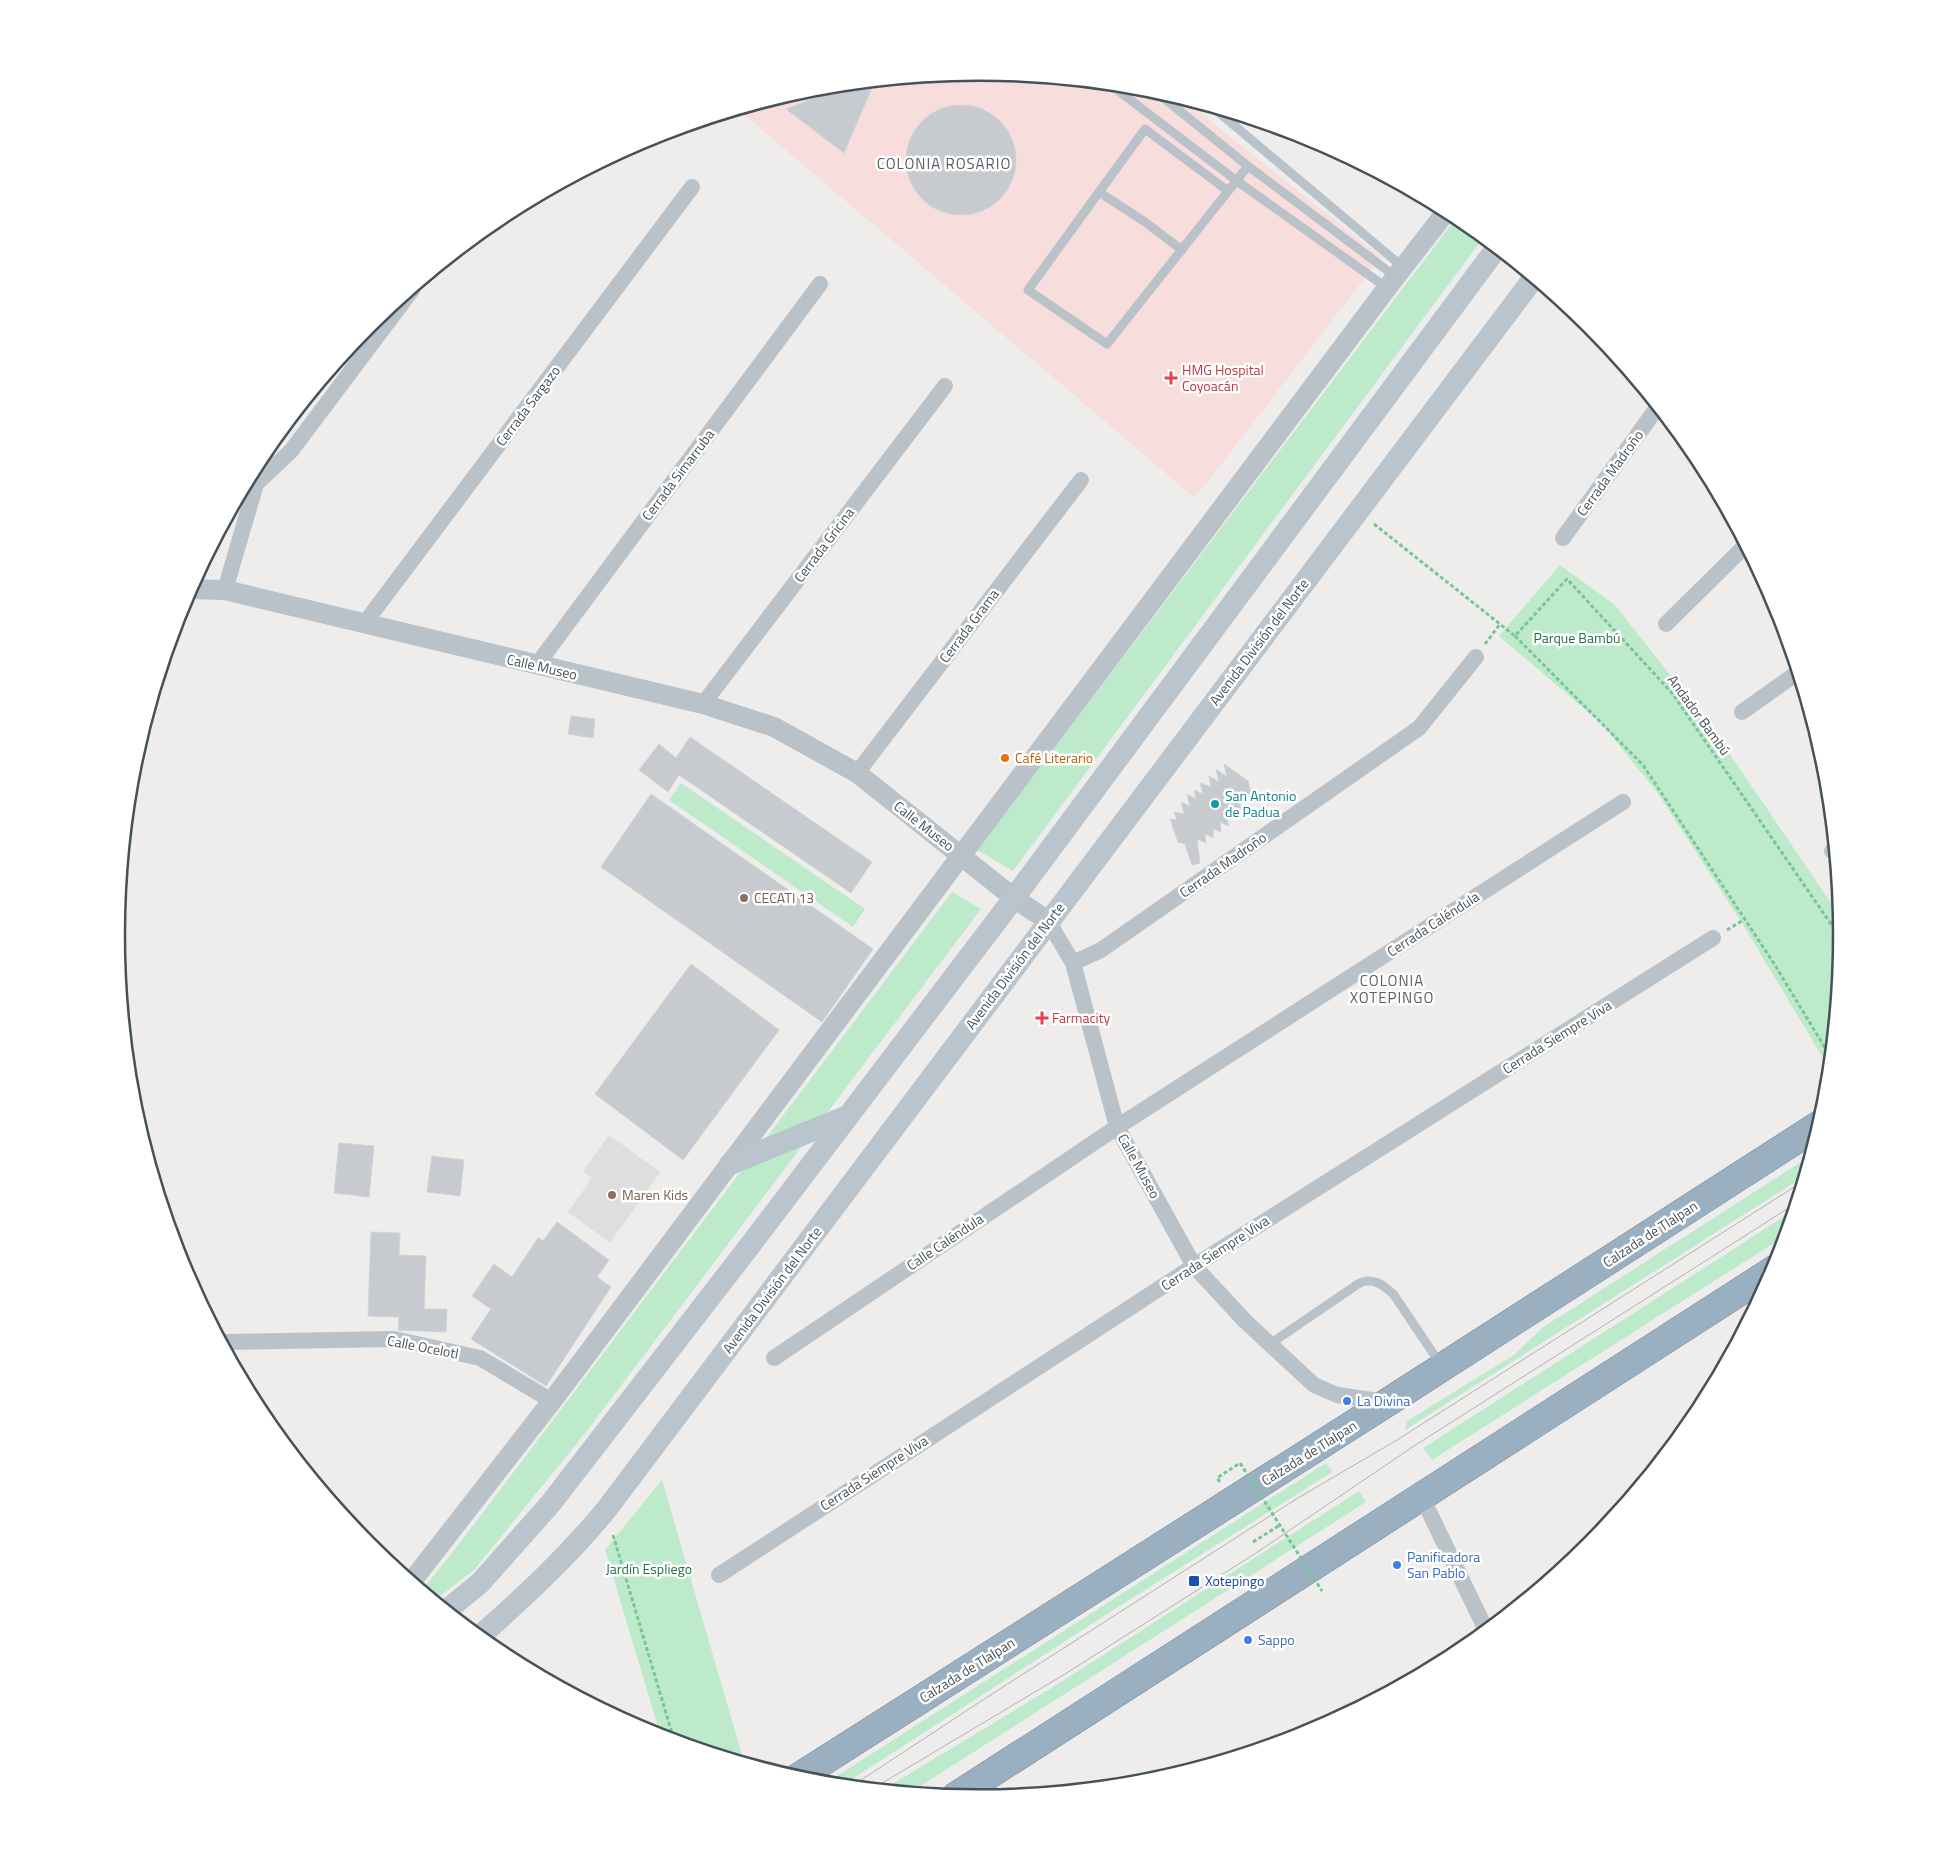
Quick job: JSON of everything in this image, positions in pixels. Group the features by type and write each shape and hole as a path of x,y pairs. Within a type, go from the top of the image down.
{"highway":[{"name":"Calzada de Tlalpan","path":"807,1772 1442,1368 1810,1131"},
{"path":"972,1790 1421,1495 1761,1278"}],"main road":[{"path":"451,1606 480,1583 551,1503 1014,898 1493,253"},
{"name":"Avenida División del Norte","path":"485,1632 529,1593 579,1543 606,1510 1530,283"},
{"path":"730,1164 849,1116"}],"street":[{"name":"Cerrada Sargazo","path":"364,624 692,187"},
{"path":"415,1578 552,1401 1442,218"},
{"name":"Cerrada Simarruba","path":"536,666 820,284"},
{"path":"264,468 291,451 348,362 378,328"},
{"name":"Cerrada Gricina","path":"703,704 945,386"},
{"name":"Cerrada Madroño","path":"1563,538 1654,412"},
{"name":"Cerrada Grama","path":"857,773 1081,480"},
{"path":"225,590 254,485"},
{"path":"1666,624 1741,550"},
{"name":"Calle Museo","path":"199,589 225,590 536,666 703,704 774,727 857,773 1014,898 1048,921 1073,963 1117,1127 1194,1266 1245,1321 1314,1385 1325,1391 1361,1400 1388,1402"},
{"name":"Cerrada Madroño","path":"1073,963 1101,950 1418,728 1476,657"},
{"path":"1742,712 1793,676"},
{"name":"Cerrada Caléndula","path":"1117,1127 1623,802"},
{"name":"Cerrada Siempre Viva","path":"719,1575 1194,1266 1714,938"},
{"name":"Calle Caléndula","path":"774,1358 1117,1127"},
{"name":"Calle Ocelotl","path":"228,1342 394,1339 480,1358 552,1401"},
{"path":"1421,1495 1487,1622"}],"lane":[{"path":"1123,94 1238,181 1396,278"},
{"path":"1169,103 1248,166 1396,278"},
{"path":"1224,118 1396,278"},
{"path":"1228,191 1145,129 1028,290 1107,344 1248,166"},
{"path":"1099,192 1182,250"},
{"path":"1270,1344 1358,1284 1363,1281 1373,1281 1385,1286 1394,1294 1442,1368"}],"path":[{"path":"1358,511 1515,636 1643,765 1773,962 1826,1049"},
{"name":"Andador Bambú","path":"1515,636 1567,579 1672,693 1833,926"},
{"path":"1476,657 1500,624"},
{"path":"1217,1478 1240,1463 1278,1526 1322,1590"},
{"path":"606,1510 672,1732"},
{"path":"1253,1542 1278,1526"}],"shaded area":[{"name":"HMG Hospital Coyoacán","path":"979,81 1035,83 1091,89 1195,109 1381,257 1195,498 744,114 812,98 867,89 923,83"},
{"name":"Maren Kids","path":"609,1135 660,1172 610,1243 568,1212 592,1178 583,1171"}],"green space":[{"path":"1452,224 1479,243 1013,871 977,850"},
{"name":"Parque Bambú","path":"1560,565 1615,605 1712,728 1832,904 1831,991 1824,1060 1742,923 1657,792 1601,723 1499,636"},
{"path":"681,783 865,909 853,927 669,800"},
{"path":"952,892 981,909 586,1432 474,1570 439,1597 425,1586 460,1543"},
{"path":"1803,1161 1797,1181 1405,1430 1407,1421 1514,1355 1542,1328"},
{"path":"1786,1216 1776,1242 1432,1460 1423,1448"},
{"path":"1326,1463 1332,1472 1107,1614 852,1779 836,1777"},
{"name":"Jardín Espliego","path":"662,1480 742,1756 658,1727 605,1550"},
{"path":"1359,1491 1366,1502 918,1787 891,1785 1058,1684"}],"building":[{"path":"872,89 844,153 786,109 817,97"},
{"path":"961,105 982,110 1000,121 1011,139 1016,160 1011,181 1000,199 982,210 961,215 940,210 922,199 911,181 906,160 911,139 922,121 940,110"},
{"path":"571,716 595,719 593,738 568,734"},
{"path":"690,737 872,862 851,893 679,775 668,792 639,770 659,744 676,758"},
{"name":"San Antonio de Padua","path":"1224,764 1248,781 1251,794 1238,793 1241,810 1233,807 1235,818 1226,816 1229,826 1220,822 1221,832 1213,829 1213,838 1205,834 1206,843 1197,839 1200,863 1192,865 1185,844 1178,842 1170,819 1177,820 1174,812 1184,814 1181,802 1190,806 1187,794 1196,799 1194,790 1203,794 1200,783 1211,787 1209,776 1219,782 1216,769 1227,777"},
{"name":"CECATI 13","path":"651,794 873,949 822,1022 601,867"},
{"path":"691,964 779,1030 683,1160 595,1094"},
{"path":"339,1143 374,1146 369,1197 334,1193"},
{"path":"432,1156 464,1160 460,1196 427,1192"},
{"path":"557,1222 609,1260 597,1277 611,1287 546,1386 471,1339 491,1309 472,1296 494,1264 512,1277 538,1238 543,1241"},
{"path":"371,1232 400,1233 399,1255 426,1256 424,1309 447,1309 446,1332 398,1330 399,1317 368,1316"}],"tram line":[{"path":"860,1781 1298,1498 1397,1440 1795,1186"},
{"path":"881,1784 1065,1674 1256,1553 1414,1446 1789,1208"}],"place":[{"name":"HMG Hospital Coyoacán","path":"1171,378"},
{"name":"Café Literario","path":"1005,758"},
{"name":"San Antonio de Padua","path":"1215,804"},
{"name":"CECATI 13","path":"744,898"},
{"name":"Farmacity","path":"1042,1018"},
{"name":"Maren Kids","path":"612,1195"},
{"name":"La Divina","path":"1347,1401"},
{"name":"Panificadora San Pablo","path":"1397,1565"},
{"name":"Xotepingo","path":"1194,1581"},
{"name":"Sappo","path":"1248,1640"}],"district":[{"name":"COLONIA ROSARIO","path":"944,164"},
{"name":"COLONIA XOTEPINGO","path":"1392,990"}]}
